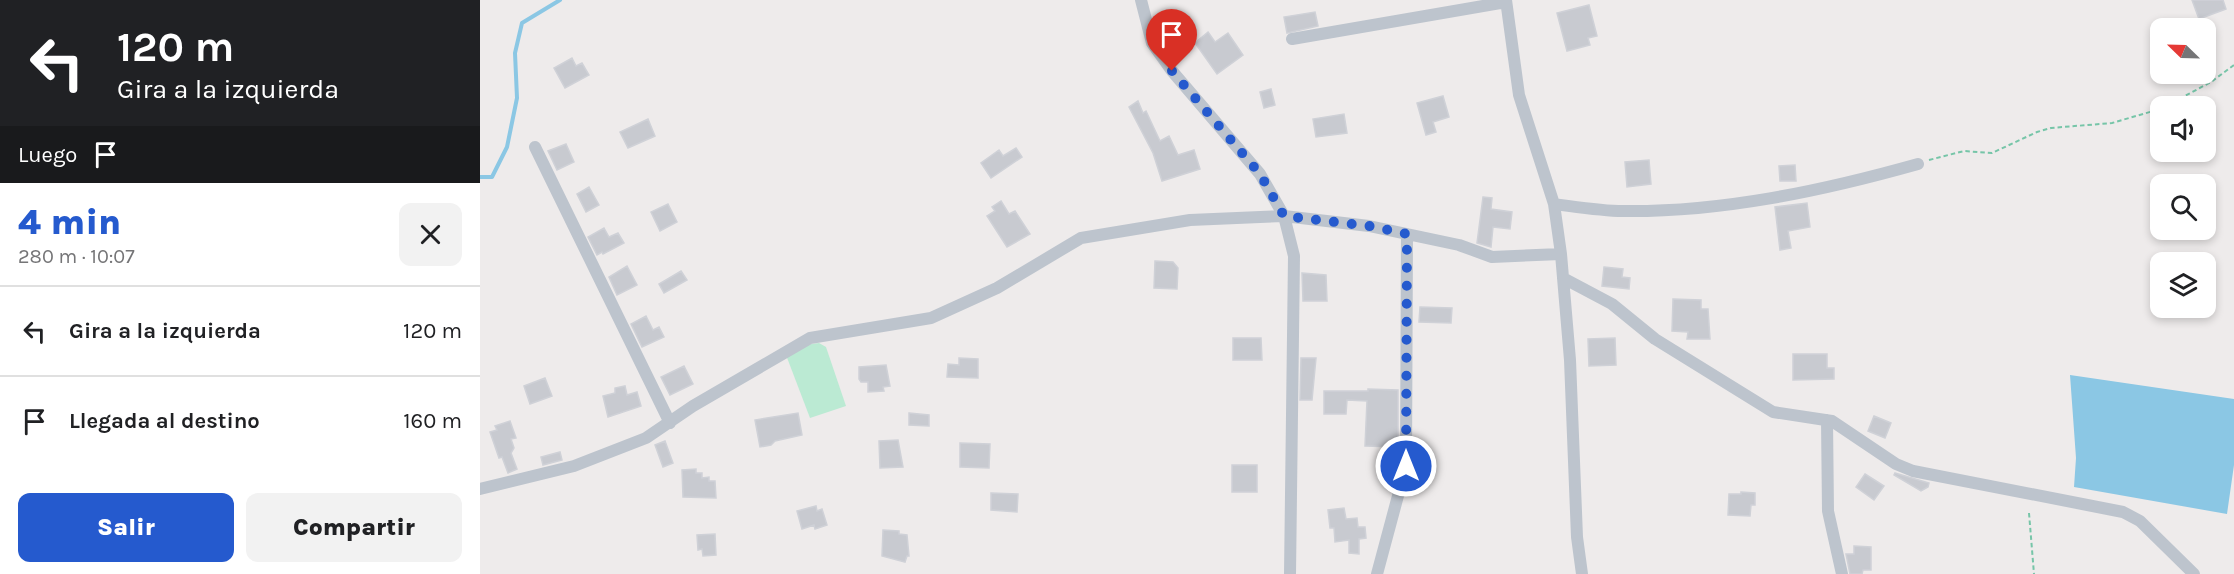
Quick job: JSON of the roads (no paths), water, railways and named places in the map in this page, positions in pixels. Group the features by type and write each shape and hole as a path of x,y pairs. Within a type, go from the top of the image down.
{"street":[{"path":"1141,0 1152,43 1172,71 1260,174 1284,216 1294,256 1290,574"},
{"path":"1292,39 1506,1 1519,95 1554,204 1561,254 1570,360 1577,537 1582,574"},
{"path":"535,147 670,423"},
{"path":"1554,204 1620,211 1740,202 1838,184 1918,164"},
{"path":"480,489 574,466 646,438 693,406 758,370 797,343 810,338 931,318 997,288 1081,238 1190,220 1284,216 1369,226 1459,244 1492,257 1561,254"},
{"path":"1377,574 1406,466 1407,234"},
{"path":"1563,278 1612,304 1655,339 1773,412 1832,421 1896,464 1913,471 2123,512 2140,520 2194,574"},
{"path":"1827,420 1828,511 1842,574"}],"water":[{"path":"2070,375 2234,399 2234,465 2227,514 2074,487 2076,458"}],"waterway":[{"path":"480,177 492,177 507,147 517,98 515,53 522,23 560,0"}]}
